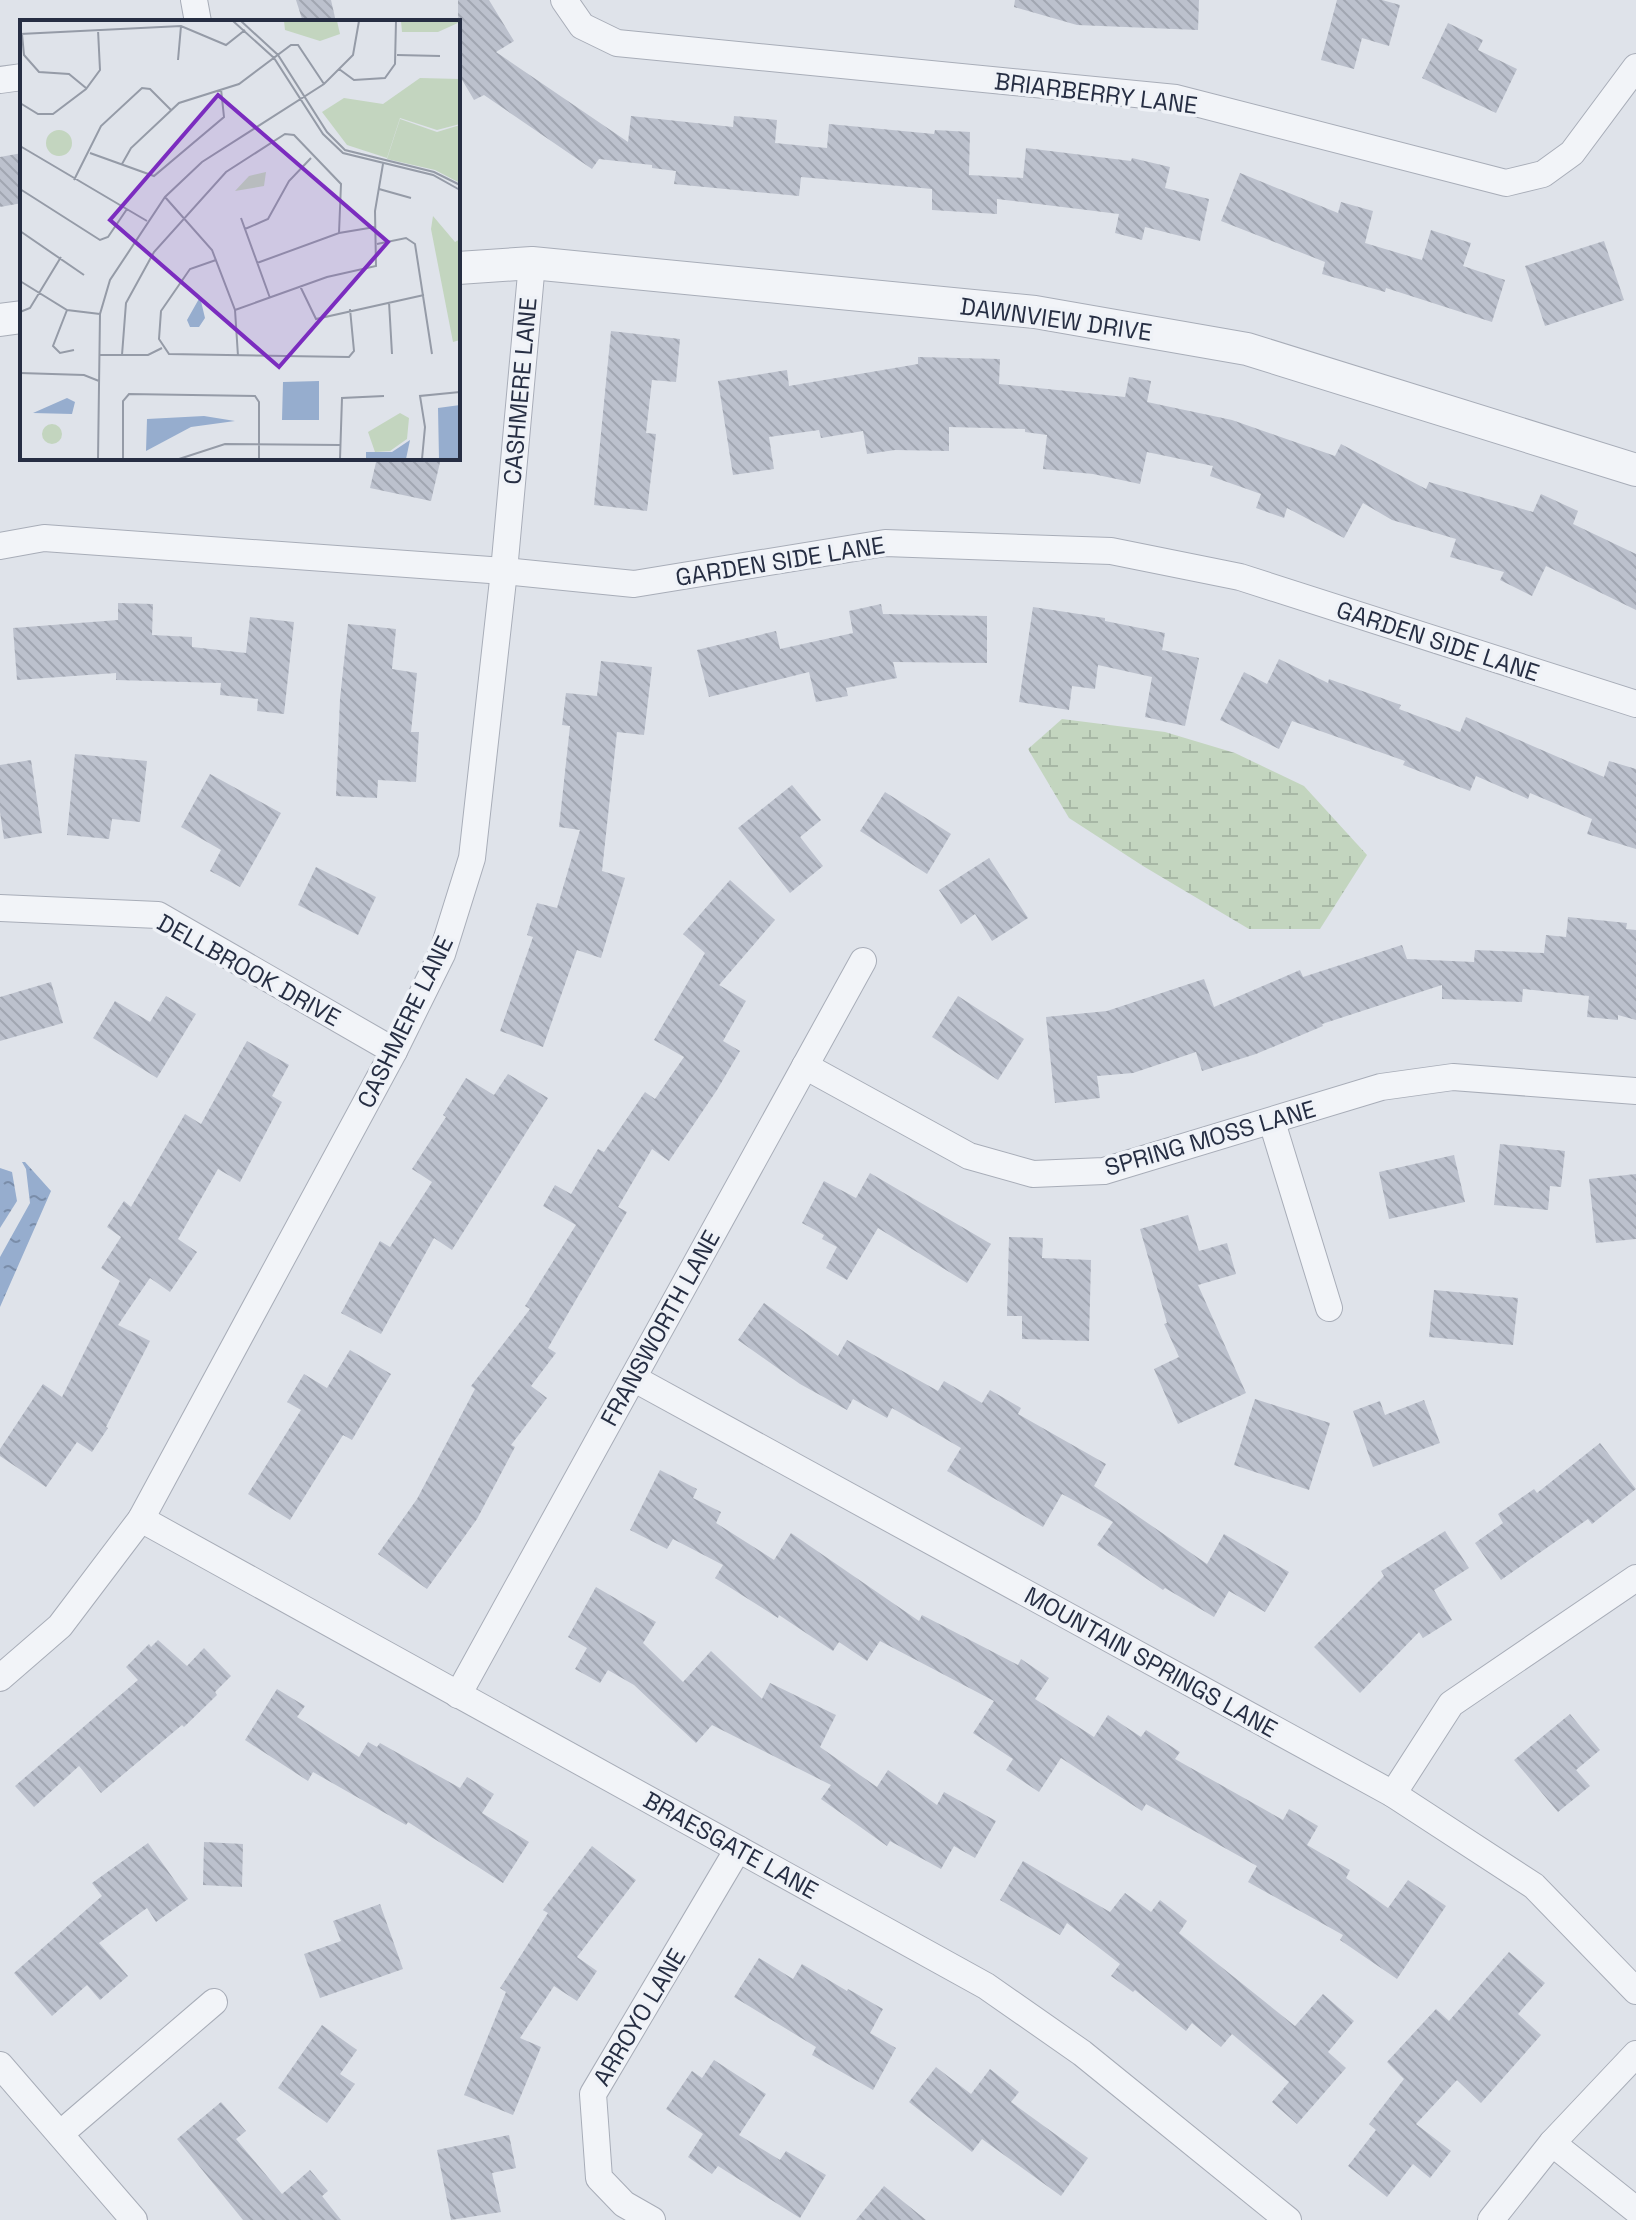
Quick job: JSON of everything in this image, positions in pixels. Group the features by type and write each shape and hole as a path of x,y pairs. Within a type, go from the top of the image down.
{"street":[{"path":"194,0 198,20"},
{"name":"BRIARBERRY LANE","path":"564,0 582,26 617,43 1176,98 1506,183 1543,174 1572,153 1636,67"},
{"path":"0,80 20,77"},
{"name":"DAWNVIEW DRIVE","path":"460,268 532,263 1035,312 1247,349 1636,470"},
{"name":"CASHMERE LANE","path":"0,1678 60,1626 141,1519 394,1051 442,954 472,858 504,571 532,263"},
{"path":"0,320 20,317"},
{"name":"GARDEN SIDE LANE","path":"0,546 44,538 504,571 634,584 885,543 1111,551 1240,577 1636,704"},
{"name":"DELLBROOK DRIVE","path":"0,908 158,915 394,1051"},
{"name":"FRANSWORTH LANE","path":"458,1695 863,961"},
{"name":"SPRING MOSS LANE","path":"805,1066 969,1156 1033,1174 1104,1171 1381,1087 1453,1077 1636,1091"},
{"path":"1272,1122 1329,1308"},
{"name":"MOUNTAIN SPRINGS LANE","path":"633,1378 1393,1794 1534,1886 1636,1991"},
{"name":"BRAESGATE LANE","path":"141,1519 986,1986 1082,2053 1288,2220"},
{"path":"1393,1794 1451,1704 1636,1578"},
{"name":"ARROYO LANE","path":"652,2220 624,2204 599,2178 593,2094 738,1849"},
{"path":"60,2134 214,2002"},
{"path":"1491,2220 1552,2143 1636,2054"},
{"path":"0,2065 134,2220"},
{"path":"1552,2143 1636,2210"}],"green space":[{"path":"1062,719 1165,732 1235,753 1304,786 1367,855 1320,929 1249,929 1069,818 1028,749"}],"water":[{"path":"22,1162 51,1191 0,1307 0,1257 30,1203 26,1169"},
{"path":"0,1168 12,1172 17,1201 0,1228"}],"building":[{"path":"296,0 331,0 336,20 302,20"},
{"path":"458,0 489,0 514,41 496,52 628,142 631,116 733,127 734,116 777,120 775,143 827,148 829,124 934,134 935,130 970,132 969,175 1023,178 1026,148 1131,161 1132,158 1170,167 1165,188 1209,199 1200,241 1145,227 1142,240 1115,233 1119,214 997,199 997,214 932,210 932,189 801,177 799,196 674,184 676,171 652,168 652,165 599,159 592,169 484,95 474,100 460,76"},
{"path":"1015,0 1199,0 1198,30 1077,25 1014,7"},
{"path":"1337,0 1382,0 1400,5 1389,46 1362,38 1354,69 1321,60"},
{"path":"1448,23 1483,40 1478,50 1517,69 1496,113 1422,78"},
{"path":"20,153 20,203 0,207 0,157"},
{"path":"1240,173 1338,213 1341,202 1373,211 1365,243 1422,260 1431,230 1471,243 1463,266 1505,280 1492,322 1386,288 1385,292 1322,274 1325,262 1221,221"},
{"path":"1604,241 1624,300 1545,326 1525,266"},
{"path":"611,331 680,339 676,382 652,380 646,433 656,434 647,511 594,505"},
{"path":"918,357 1000,359 999,384 1125,397 1129,377 1151,381 1147,402 1232,420 1335,456 1341,444 1426,489 1429,482 1533,512 1541,494 1578,511 1573,524 1636,554 1636,610 1546,566 1532,596 1500,580 1504,572 1450,557 1456,539 1392,520 1363,503 1344,538 1287,508 1284,518 1256,508 1261,494 1210,476 1213,466 1147,452 1140,484 1093,474 1043,469 1047,435 1025,432 1025,429 949,427 949,451 895,450 867,454 863,431 821,438 819,430 769,437 774,469 733,475 718,381 787,370 789,386 918,364"},
{"path":"377,460 441,460 431,501 370,488"},
{"path":"118,603 153,604 152,635 192,637 192,647 246,653 250,617 294,622 284,714 257,711 258,699 220,695 221,683 116,680 116,673 17,680 13,628 118,620"},
{"path":"881,604 883,614 987,616 987,663 893,662 897,678 846,688 848,696 816,702 809,672 709,697 697,650 776,631 780,649 853,633 849,611"},
{"path":"1033,607 1105,618 1105,621 1165,633 1162,650 1199,658 1185,726 1145,717 1152,677 1098,665 1095,689 1072,686 1069,710 1019,702"},
{"path":"348,624 396,629 392,669 417,673 411,732 419,732 416,782 378,780 377,798 336,796 340,699"},
{"path":"1279,659 1328,683 1329,679 1401,705 1399,709 1460,732 1466,717 1604,777 1609,761 1636,769 1636,849 1587,834 1592,819 1530,793 1528,799 1476,776 1470,791 1403,765 1405,761 1292,721 1279,749 1220,720 1244,672 1267,684"},
{"path":"601,661 652,667 644,735 617,732 602,871 625,878 601,958 577,950 543,1047 500,1031 533,937 527,935 537,903 557,908 580,830 559,827 570,726 562,725 566,693 597,696"},
{"path":"75,754 147,761 140,822 112,819 109,839 67,835"},
{"path":"31,760 42,833 4,839 0,812 0,765"},
{"path":"210,774 281,813 240,887 210,871 221,850 181,827"},
{"path":"792,785 821,820 800,837 823,866 790,893 738,828"},
{"path":"885,792 951,834 927,874 860,831"},
{"path":"989,858 1028,918 992,941 975,914 961,924 939,890"},
{"path":"316,867 376,897 358,935 298,905"},
{"path":"730,880 775,920 719,985 746,1001 723,1041 740,1051 669,1161 652,1149 618,1207 627,1212 548,1348 556,1353 531,1386 547,1398 511,1445 515,1447 477,1519 427,1589 378,1554 417,1499 475,1389 471,1386 530,1309 525,1306 576,1225 543,1206 555,1185 571,1194 598,1149 604,1152 645,1092 655,1099 684,1057 654,1040 705,953 683,934"},
{"path":"1568,917 1627,923 1626,929 1636,930 1636,1020 1618,1015 1618,1020 1587,1017 1589,996 1523,989 1522,1002 1442,999 1442,985 1322,1024 1256,1054 1202,1071 1196,1052 1133,1073 1097,1076 1100,1098 1055,1103 1046,1017 1107,1011 1204,979 1214,1007 1300,970 1303,977 1402,945 1407,959 1474,962 1475,950 1544,953 1546,935 1566,937"},
{"path":"51,982 63,1023 0,1041 0,997"},
{"path":"166,996 196,1014 157,1078 93,1038 115,1001 150,1022"},
{"path":"958,996 1024,1039 998,1080 932,1037"},
{"path":"247,1041 289,1065 272,1096 282,1102 240,1182 218,1169 178,1239 197,1252 170,1292 150,1278 118,1325 150,1341 108,1428 92,1452 77,1442 46,1487 0,1456 0,1449 43,1384 62,1397 120,1281 101,1268 121,1237 107,1227 124,1201 131,1207 185,1114 201,1124"},
{"path":"508,1074 548,1098 452,1250 434,1238 381,1334 341,1313 380,1241 390,1247 432,1182 412,1169 446,1117 443,1115 466,1078 494,1095"},
{"path":"1500,1144 1565,1151 1561,1187 1550,1186 1548,1210 1494,1205"},
{"path":"1454,1155 1465,1202 1389,1219 1379,1172"},
{"path":"870,1173 991,1244 967,1283 878,1228 847,1280 826,1268 837,1247 822,1239 824,1235 802,1223 824,1181 856,1198"},
{"path":"1636,1174 1636,1239 1596,1243 1589,1179"},
{"path":"1188,1215 1199,1251 1227,1243 1236,1274 1198,1285 1246,1393 1178,1424 1154,1369 1179,1357 1164,1324 1167,1323 1140,1229"},
{"path":"1009,1237 1043,1238 1042,1258 1091,1260 1089,1341 1022,1339 1022,1316 1007,1316"},
{"path":"1434,1290 1518,1298 1513,1345 1429,1337"},
{"path":"764,1303 838,1356 847,1340 938,1391 944,1381 982,1403 990,1390 1021,1408 1018,1414 1106,1464 1094,1486 1207,1564 1224,1534 1289,1572 1265,1612 1229,1591 1214,1617 1165,1588 1163,1590 1097,1545 1113,1522 1062,1494 1043,1527 947,1471 961,1448 892,1408 887,1418 853,1399 847,1410 800,1384 738,1340"},
{"path":"350,1350 391,1374 352,1440 343,1435 290,1520 248,1494 301,1410 287,1402 304,1374 327,1388"},
{"path":"1255,1399 1330,1423 1309,1490 1234,1465"},
{"path":"1424,1400 1440,1443 1373,1467 1353,1411 1380,1401 1385,1415"},
{"path":"1600,1443 1636,1489 1592,1524 1588,1519 1501,1580 1475,1543 1503,1523 1498,1514 1534,1489 1537,1493"},
{"path":"660,1470 697,1489 693,1498 721,1512 716,1523 774,1560 791,1533 919,1621 922,1615 1018,1665 1021,1659 1049,1678 1035,1699 1094,1737 1108,1715 1141,1737 1146,1730 1180,1752 1175,1759 1283,1820 1289,1809 1318,1826 1307,1845 1350,1870 1346,1878 1388,1908 1408,1880 1446,1906 1397,1979 1340,1940 1343,1935 1248,1882 1257,1866 1146,1804 1142,1811 1061,1758 1039,1792 1006,1770 1013,1759 973,1733 994,1701 880,1641 867,1661 839,1642 833,1651 715,1578 723,1565 673,1539 667,1549 630,1530"},
{"path":"1445,1531 1469,1568 1434,1590 1452,1620 1423,1638 1419,1632 1360,1693 1314,1647 1384,1576 1381,1571"},
{"path":"596,1587 656,1622 643,1643 683,1682 711,1651 762,1699 770,1683 836,1715 820,1747 877,1787 888,1770 937,1805 944,1792 996,1821 975,1858 954,1846 941,1869 890,1841 887,1846 821,1799 831,1785 712,1725 696,1743 634,1685 608,1670 600,1683 575,1669 587,1648 568,1637"},
{"path":"158,1640 187,1666 204,1648 231,1676 215,1692 217,1695 184,1727 182,1725 101,1793 79,1766 34,1807 15,1786 138,1680 126,1667 149,1644 151,1647"},
{"path":"277,1689 305,1706 297,1717 359,1757 368,1742 377,1747 380,1743 460,1788 467,1777 494,1794 482,1813 529,1842 503,1883 408,1822 406,1825 313,1772 308,1781 245,1740"},
{"path":"1570,1714 1600,1750 1576,1770 1590,1786 1558,1812 1514,1760"},
{"path":"204,1842 243,1844 242,1887 203,1885"},
{"path":"148,1843 188,1899 156,1922 147,1908 99,1943 128,1976 100,2000 87,1985 52,2016 14,1973 102,1896 92,1883"},
{"path":"592,1846 636,1880 577,1957 597,1971 577,2001 554,1986 520,2038 541,2047 513,2115 464,2095 506,1992 500,1988 548,1913 543,1910"},
{"path":"1023,1861 1110,1912 1125,1893 1151,1912 1160,1900 1187,1921 1179,1933 1295,2026 1323,1994 1354,2021 1328,2052 1346,2068 1297,2124 1272,2102 1289,2082 1232,2034 1221,2047 1192,2023 1186,2031 1135,1990 1133,1992 1111,1976 1120,1964 1067,1923 1060,1935 1000,1900"},
{"path":"380,1904 403,1969 320,1998 304,1954 341,1941 333,1921"},
{"path":"1509,1952 1545,1983 1518,2014 1541,2035 1481,2103 1457,2080 1416,2124 1451,2151 1430,2178 1413,2164 1387,2197 1348,2166 1376,2130 1369,2124 1404,2079 1387,2062 1436,2009 1449,2021"},
{"path":"759,1958 793,1979 802,1964 883,2009 870,2033 896,2048 873,2090 812,2055 816,2047 734,1997"},
{"path":"322,2025 357,2050 340,2074 355,2084 327,2123 278,2088"},
{"path":"714,2060 766,2094 739,2135 780,2160 786,2151 826,2175 800,2218 718,2166 712,2174 688,2157 703,2134 666,2109 692,2071 702,2078"},
{"path":"936,2067 971,2094 990,2069 1019,2092 1011,2102 1088,2158 1061,2196 982,2139 972,2152 909,2102"},
{"path":"221,2102 246,2131 236,2139 282,2194 310,2170 328,2191 322,2196 341,2220 243,2220 177,2139"},
{"path":"509,2135 516,2168 492,2173 501,2212 451,2220 437,2150"},
{"path":"884,2186 926,2220 856,2220"}]}
